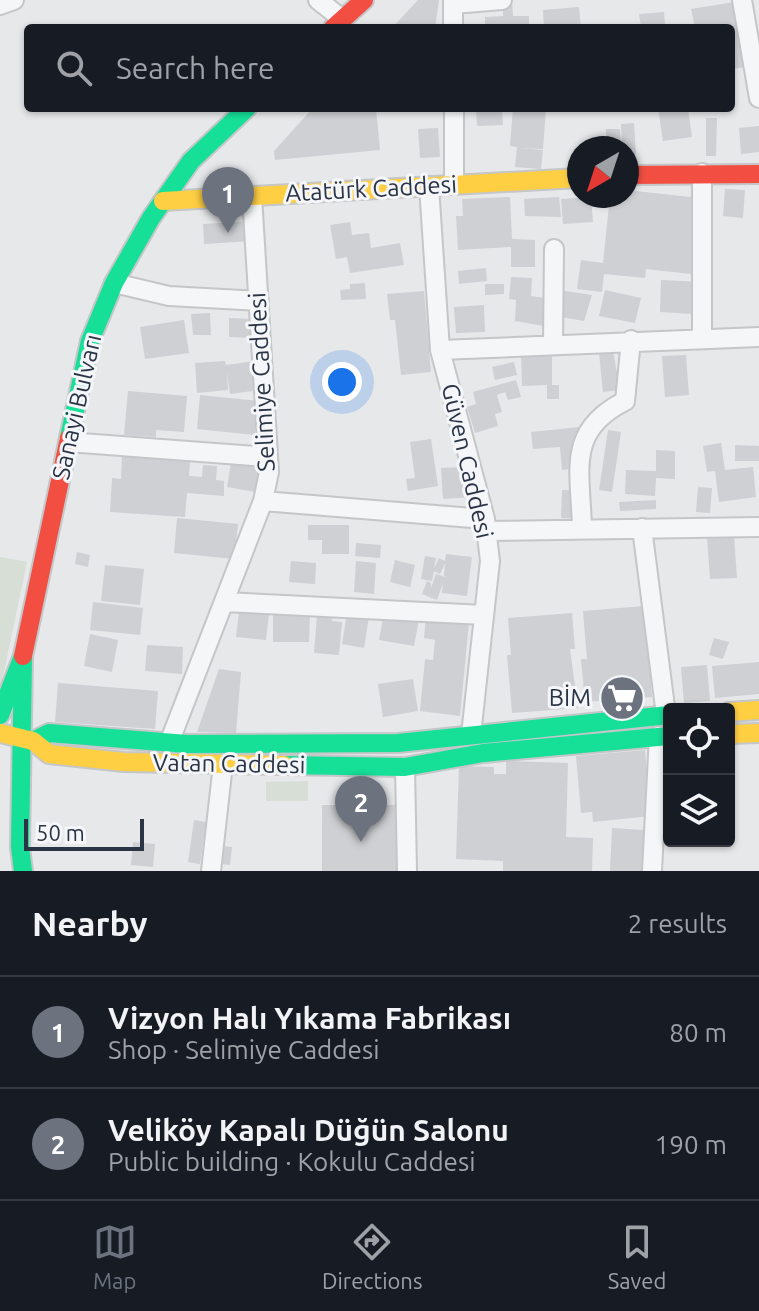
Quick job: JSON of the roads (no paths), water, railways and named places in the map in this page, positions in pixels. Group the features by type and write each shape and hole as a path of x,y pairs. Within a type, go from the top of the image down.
{"main road":[{"path":"333,11 364,0"},
{"name":"Sanayi Bulvarı","path":"23,656 90,341 114,283 163,201 191,161 243,112"},
{"path":"639,175 759,174"},
{"name":"Atatürk Caddesi","path":"163,201 567,179"},
{"path":"0,715 23,656"},
{"path":"23,656 27,740 20,847 23,871"},
{"path":"735,712 759,710"},
{"name":"Vatan Caddesi","path":"27,740 49,733 169,743 398,743 663,715"},
{"name":"Vatan Caddesi","path":"0,733 27,740 49,754 124,762 405,767 483,753 663,736"},
{"path":"735,734 759,733"}],"street":[{"path":"0,5 14,0"},
{"path":"453,24 453,2 502,0"},
{"path":"742,0 759,98"},
{"path":"454,112 454,185"},
{"path":"702,173 702,336"},
{"name":"Güven Caddesi","path":"429,186 440,350 485,525 490,561 471,735"},
{"name":"Selimiye Caddesi","path":"169,743 263,501 268,457 252,196"},
{"path":"553,344 554,249"},
{"path":"114,283 169,296 259,301"},
{"path":"440,350 702,336 759,337"},
{"path":"582,529 580,443 601,413 625,401 631,340"},
{"path":"68,442 268,457"},
{"path":"263,501 485,525 582,529 759,527"},
{"path":"642,528 665,703"},
{"path":"224,602 484,615"},
{"path":"652,871 663,747"},
{"path":"211,871 223,764"},
{"path":"405,767 407,871"}],"place":[{"name":"Vizyon Halı Yıkama Fabrikası","path":"228,233"},
{"name":"BİM","path":"622,698"},
{"name":"Veliköy Kapalı Düğün Salonu","path":"361,842"}]}
